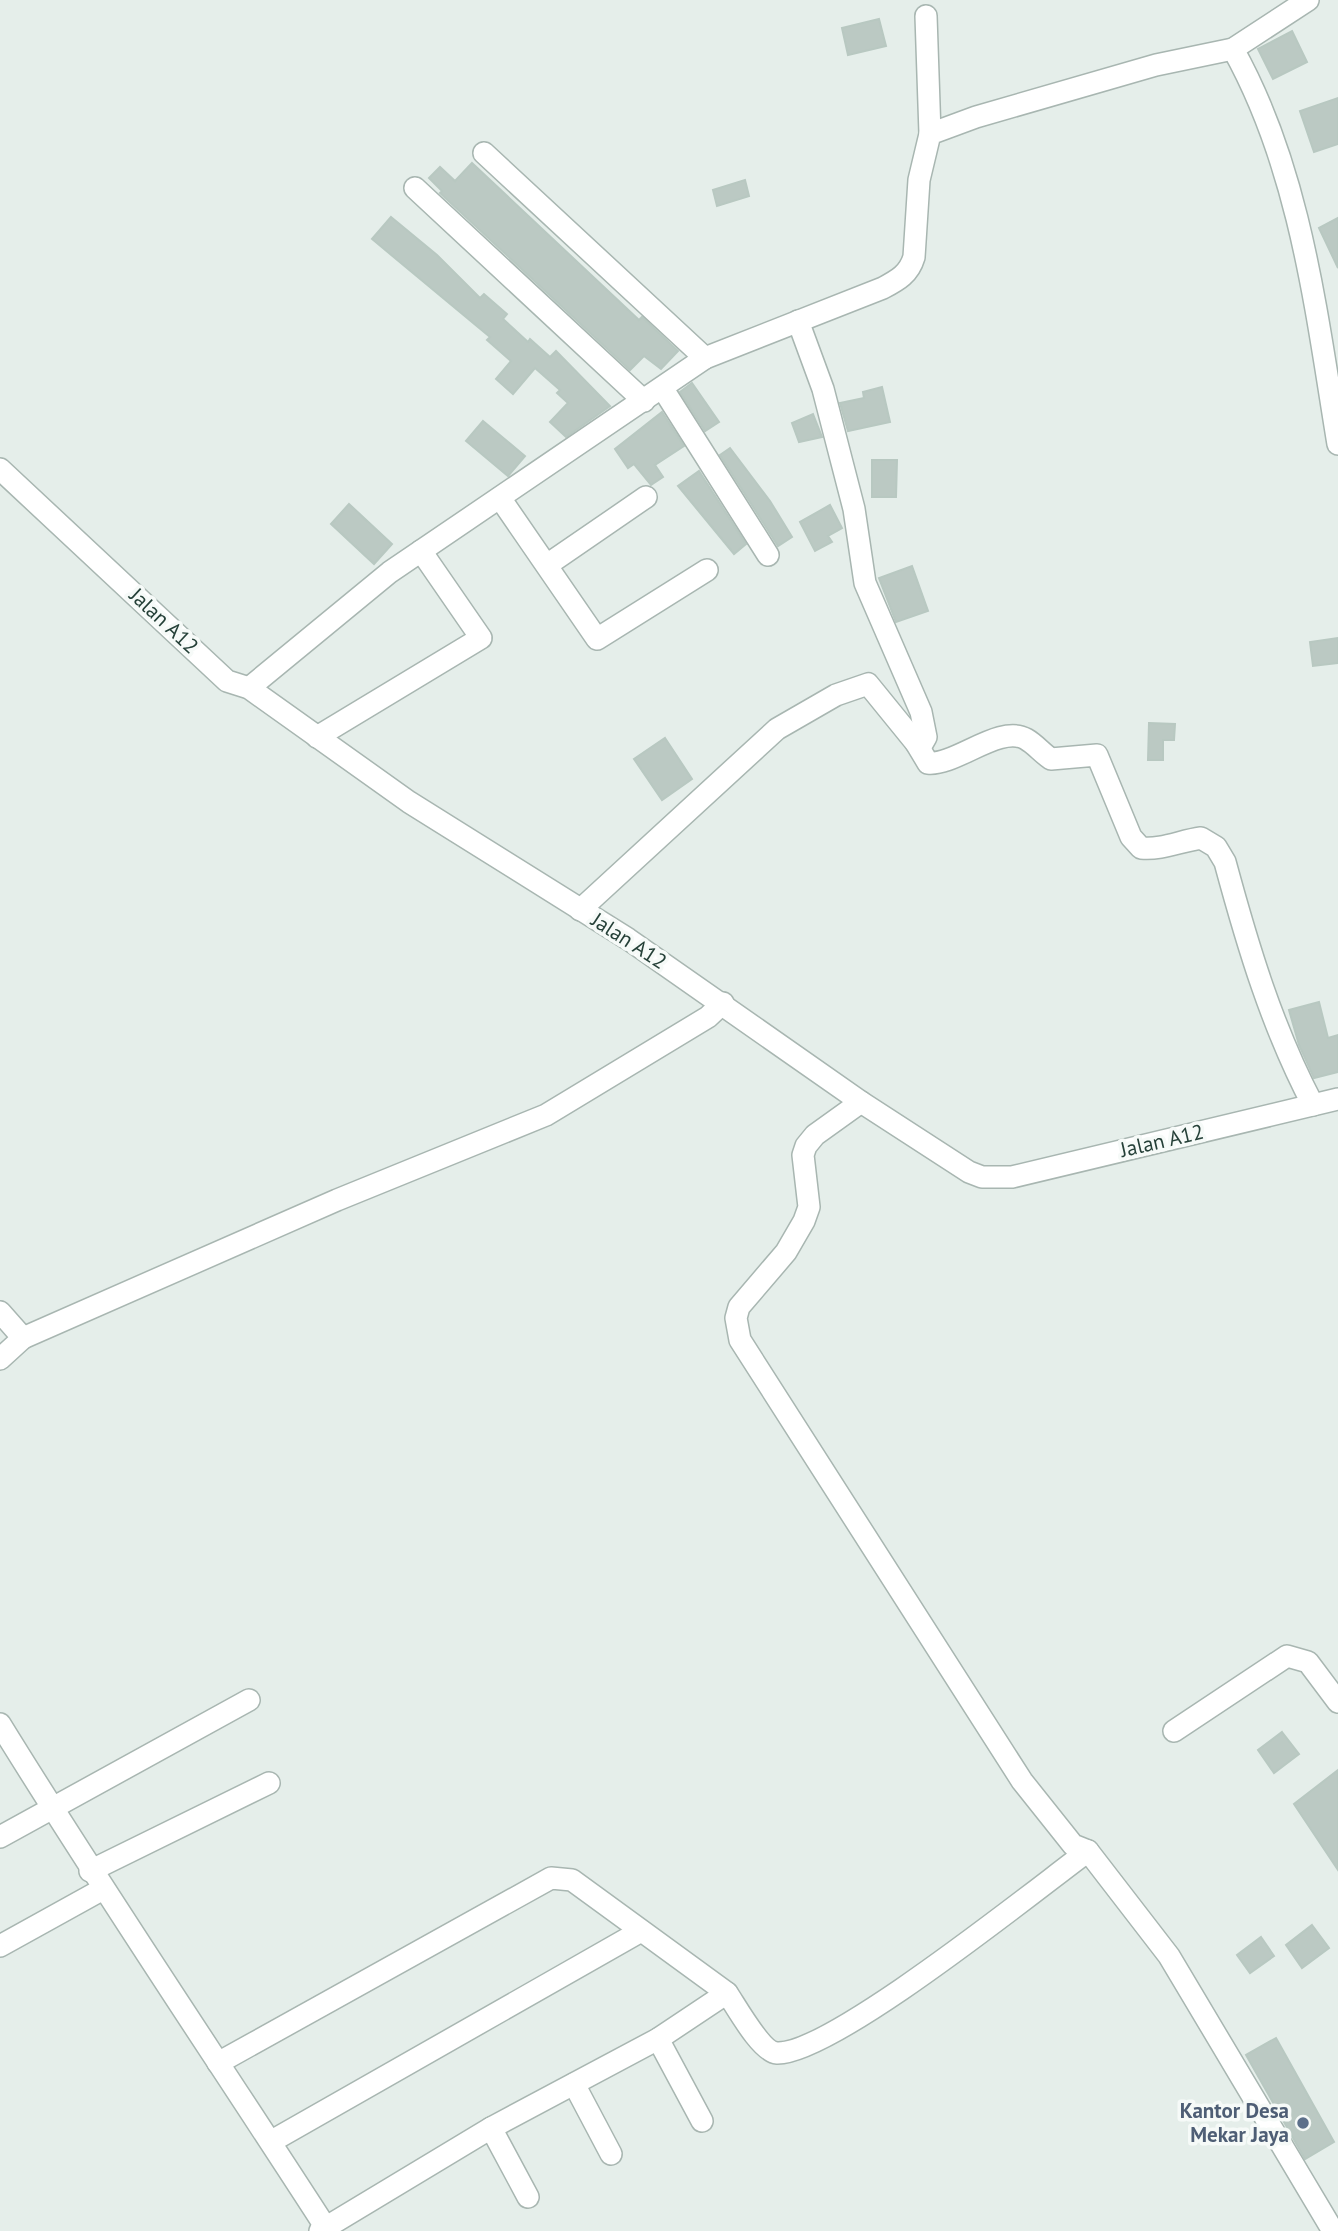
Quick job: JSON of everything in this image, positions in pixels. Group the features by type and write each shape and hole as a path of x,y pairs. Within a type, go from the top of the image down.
{"street":[{"path":"930,134 976,117 1156,65 1233,49 1308,0"},
{"path":"249,688 390,572 705,358 883,288 911,268 919,180 930,134 926,16"},
{"path":"1233,49 1254,91 1282,165 1299,225 1338,444"},
{"path":"484,153 705,358"},
{"path":"415,188 644,401"},
{"path":"798,321 826,402 854,509 866,583 921,712 926,737 922,744 916,743"},
{"path":"663,389 768,555"},
{"name":"Jalan A12","path":"0,469 227,681 249,688 410,802 723,1003 862,1102 969,1172 997,1179 1338,1099"},
{"path":"547,565 646,496"},
{"path":"500,498 597,639 707,570"},
{"path":"317,737 481,638 421,551"},
{"path":"580,910 777,730 836,695 867,684 916,743 928,763 932,764 1012,735 1026,738 1051,759 1097,755 1131,837 1141,848 1157,849 1180,841 1201,838 1216,847 1225,862 1258,982 1285,1049 1313,1105"},
{"path":"0,1359 23,1338 337,1200 546,1115 708,1017 723,1003"},
{"path":"862,1102 815,1135 806,1146 803,1156 809,1207 786,1252 739,1307 736,1318 740,1340 1022,1780 1073,1845 1088,1851 1169,1956 1333,2231"},
{"path":"0,1312 23,1338"},
{"path":"1174,1731 1287,1656 1308,1662 1338,1702"},
{"path":"0,1837 249,1700"},
{"path":"0,1724 90,1871 272,2141 325,2230 491,2127 658,2039 727,1993"},
{"path":"90,1871 269,1783"},
{"path":"218,2063 551,1878 572,1880 727,1993 764,2046 774,2053 793,2050 877,2007 1088,1851"},
{"path":"0,1946 103,1889"},
{"path":"272,2141 641,1931"},
{"path":"658,2039 702,2121"},
{"path":"574,2084 611,2154"},
{"path":"491,2127 528,2197"}],"building":[{"path":"879,19 886,46 848,55 842,28"},
{"path":"1292,31 1307,62 1273,79 1258,49"},
{"path":"1338,98 1338,144 1314,152 1300,111"},
{"path":"472,163 639,320 642,317 678,351 661,369 644,356 630,370 440,193 442,191 429,178 440,167 455,181"},
{"path":"745,180 749,196 717,206 713,190"},
{"path":"391,217 437,255 480,298 484,294 507,314 503,319 528,342 530,339 550,357 556,351 610,406 566,437 550,422 568,403 557,393 560,390 535,368 513,394 496,379 511,361 487,340 490,337 372,239"},
{"path":"1338,218 1338,268 1319,228"},
{"path":"692,383 719,422 705,431 680,392"},
{"path":"882,387 890,422 848,431 840,403 864,398 863,392"},
{"path":"662,412 684,446 655,465 663,477 651,485 634,464 628,468 615,449"},
{"path":"813,414 822,437 799,442 792,423"},
{"path":"483,421 525,456 508,476 466,441"},
{"path":"730,448 770,501 792,537 778,546 720,455"},
{"path":"872,460 897,460 896,497 872,497"},
{"path":"699,471 746,544 734,554 678,486"},
{"path":"349,504 392,544 374,564 331,524"},
{"path":"830,505 842,528 828,536 832,542 815,551 800,522"},
{"path":"912,566 928,611 896,622 879,578"},
{"path":"1338,638 1338,663 1313,666 1310,642"},
{"path":"1149,723 1175,724 1174,740 1163,740 1163,760 1148,760"},
{"path":"665,738 692,779 662,800 634,759"},
{"path":"1319,1002 1328,1038 1338,1035 1338,1072 1314,1078 1299,1045 1289,1010"},
{"path":"1282,1732 1299,1754 1274,1773 1258,1750"},
{"path":"1338,1770 1338,1870 1294,1804"},
{"path":"1312,1925 1329,1948 1302,1968 1286,1945"},
{"path":"1261,1937 1274,1956 1250,1973 1237,1955"},
{"path":"1276,2038 1334,2142 1305,2159 1246,2055"}],"place":[{"name":"Kantor Desa Mekar Jaya","path":"1303,2123"}]}
